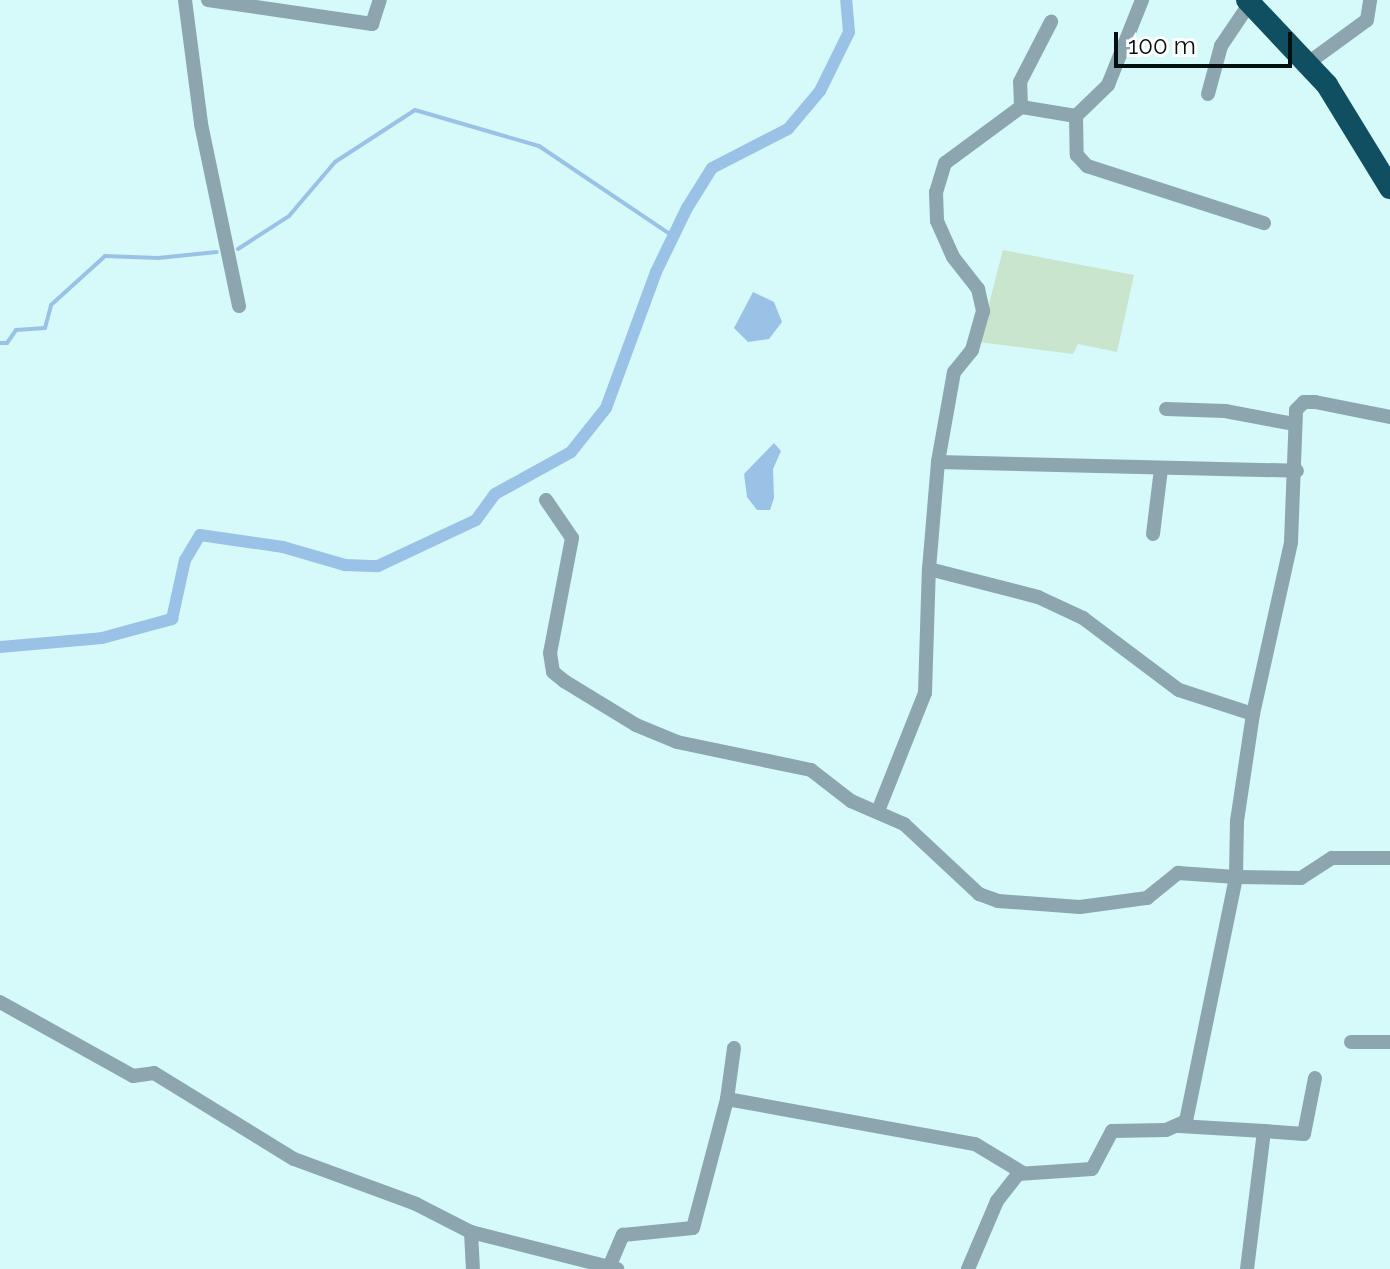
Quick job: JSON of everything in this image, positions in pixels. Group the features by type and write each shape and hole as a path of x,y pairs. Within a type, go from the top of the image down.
{"highway":[{"path":"1248,2 1308,63 1390,188"}],"street":[{"path":"185,0 201,124 239,306"},
{"path":"208,0 372,24 380,0"},
{"path":"1142,0 1108,85 1076,116 1077,155 1087,166 1264,223"},
{"path":"1308,63 1367,20 1370,0"},
{"path":"1208,94 1221,46 1248,2"},
{"path":"1021,107 1020,82 1051,22"},
{"path":"878,811 925,693 929,569 938,462 954,372 972,350 983,311 978,289 953,257 937,221 936,192 945,163 1021,107 1076,116"},
{"path":"1179,1126 1194,1101 1222,929 1236,877 1237,821 1253,714 1291,542 1297,471 1296,410 1304,402 1390,417"},
{"path":"1166,409 1225,411 1294,424"},
{"path":"938,462 1297,471"},
{"path":"1153,534 1161,469"},
{"path":"546,500 572,538 560,584 550,653 553,672 645,729 677,742 811,770 840,795 878,811 913,832 979,894 998,901 1080,907 1147,898 1178,873 1301,878 1332,858 1390,858"},
{"path":"929,569 1038,597 1083,618 1179,690 1253,714"},
{"path":"0,1002 133,1076 154,1073 294,1159 416,1204 471,1232 614,1267 623,1235 693,1228 727,1099 734,1048"},
{"path":"1351,1042 1390,1042"},
{"path":"727,1099 975,1144 1023,1173 1092,1169 1102,1158 1112,1131 1179,1126 1304,1134 1315,1078"},
{"path":"1247,1269 1264,1131"},
{"path":"968,1269 997,1201 1023,1173"},
{"path":"471,1232 473,1269"}],"green space":[{"path":"1003,250 1134,275 1117,352 1078,344 1073,354 979,342"}],"water":[{"path":"753,292 774,302 782,322 769,339 748,342 734,328"},
{"path":"774,443 781,451 773,469 774,498 770,510 757,510 747,497 744,474"}],"waterway":[{"path":"0,647 102,638 172,619 185,560 200,535 283,547 345,565 378,566 476,520 495,494 571,452 606,408 656,272 687,208 712,168 788,129 820,91 849,32 846,0"},
{"path":"238,249 289,216 335,162 415,110 539,146 673,236"},
{"path":"0,343 7,343 16,330 45,328 51,305 105,256 158,258 217,252"}]}
